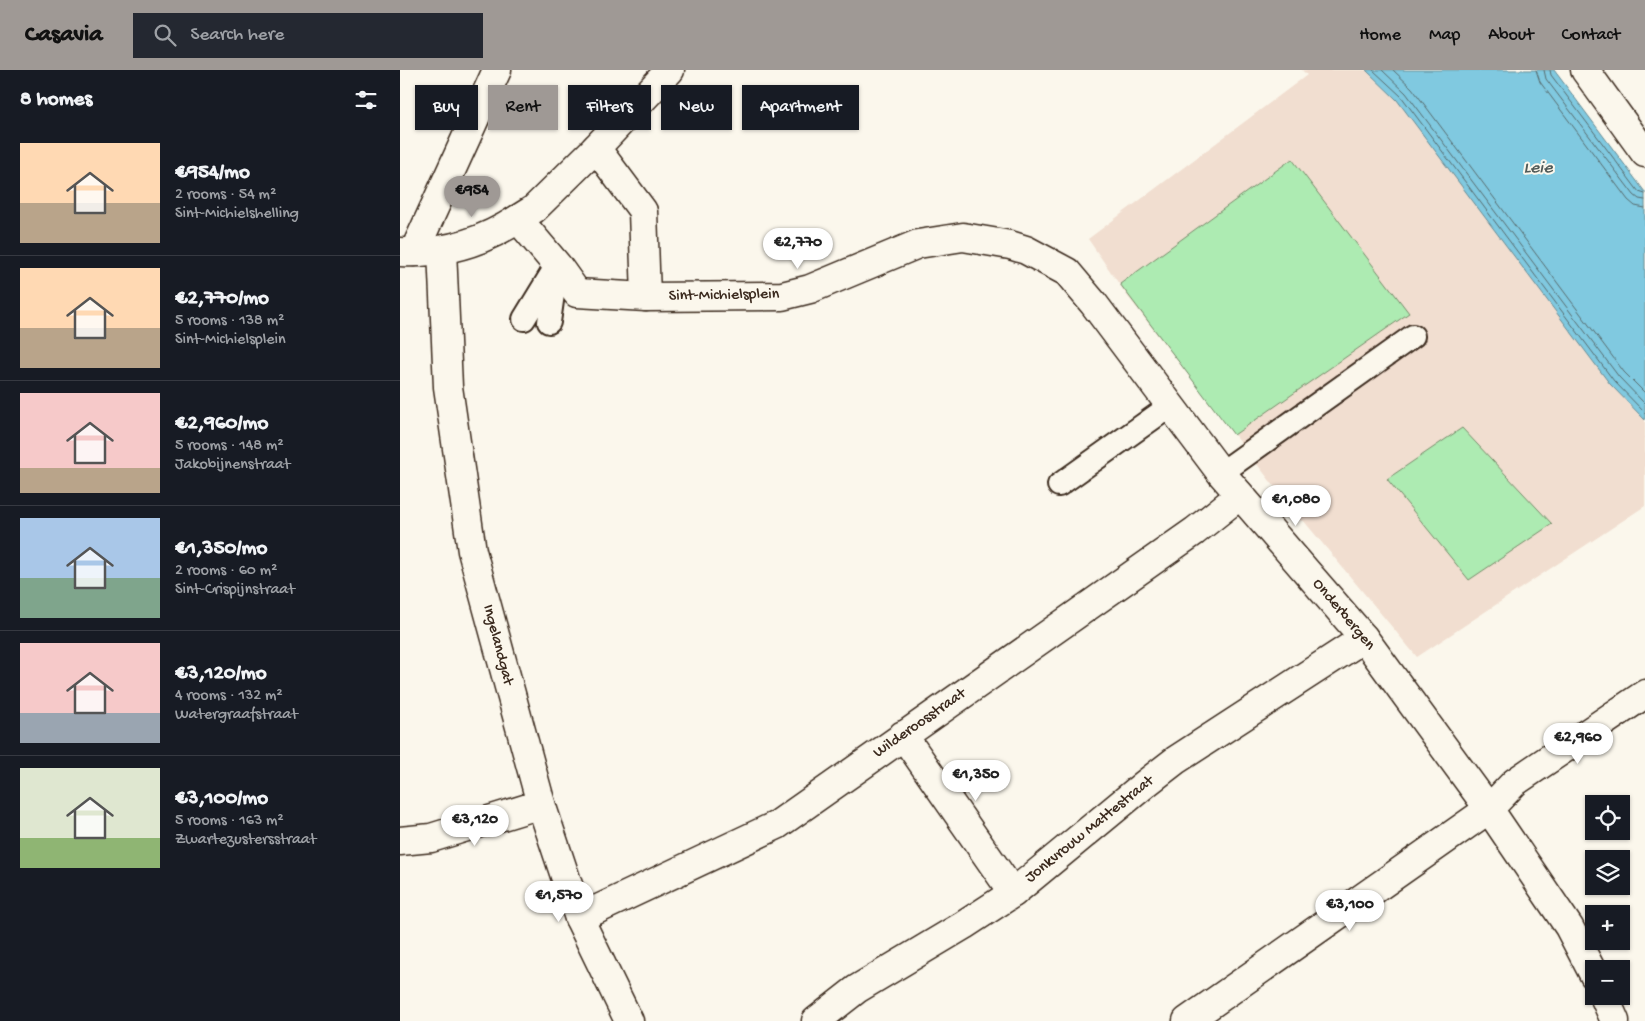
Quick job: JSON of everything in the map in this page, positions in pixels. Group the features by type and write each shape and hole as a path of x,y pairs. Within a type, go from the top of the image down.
{"street":[{"path":"497,70 407,252 442,250 498,233 534,209 596,148 670,70"},
{"path":"1585,70 1645,153"},
{"path":"596,148 643,211 646,296"},
{"name":"Sint-Michielsplein","path":"518,219 557,265 577,293 646,296 782,296 810,289 918,244 964,237 1010,245 1026,250 1068,272"},
{"name":"Ingelandgat","path":"442,250 448,387 472,550 540,804 580,918 629,1021"},
{"name":"Onderbergen","path":"1068,272 1221,473 1364,638 1489,809 1569,928 1586,960"},
{"name":"Wilderoosstraat","path":"580,918 777,825 1195,531 1240,495"},
{"name":"Jonkvrouw Mattestraat","path":"816,1021 857,989 1014,893 1176,760 1364,638"},
{"path":"1187,1021 1214,1000 1489,809 1515,782 1645,694"},
{"path":"903,735 1014,893"},
{"path":"400,841 431,838 540,804"},
{"path":"1608,1005 1615,1021"}],"lane":[{"path":"524,319 557,265"},
{"path":"549,322 557,265"},
{"path":"1221,473 1412,336"},
{"path":"1059,485 1170,406"}],"shaded area":[{"path":"1302,70 1366,70 1397,100 1610,384 1645,420 1645,506 1417,657 1303,520 1301,521 1126,294 1088,239 1307,75"}],"green space":[{"path":"1292,159 1409,313 1234,435 1120,284"},
{"path":"1462,428 1552,524 1469,580 1387,479"}],"water":[{"name":"Leie","path":"1366,70 1554,70 1645,192 1645,420 1610,384 1397,100"}]}
